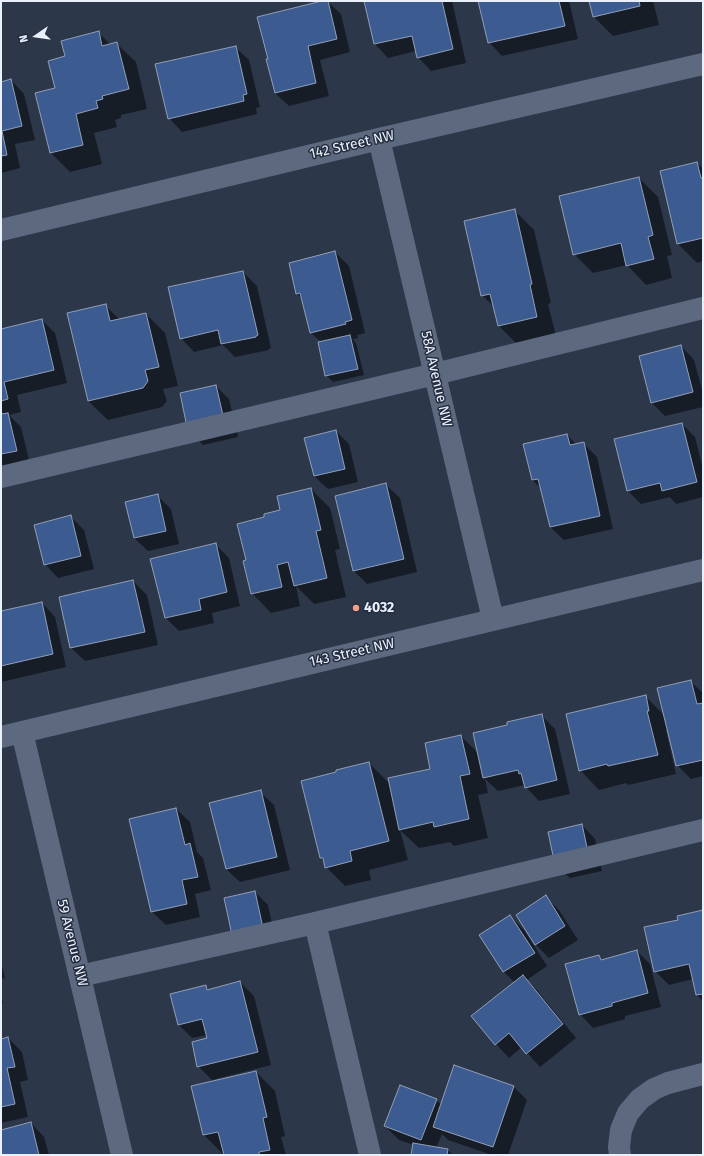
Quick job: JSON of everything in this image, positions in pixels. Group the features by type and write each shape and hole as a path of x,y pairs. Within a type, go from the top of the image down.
{"street":[{"name":"142 Street NW","path":"1,230 379,139 703,64"},
{"name":"58A Avenue NW","path":"379,139 493,619"},
{"path":"1,477 435,374 703,308"},
{"name":"143 Street NW","path":"11,734 703,570"},
{"name":"59 Avenue NW","path":"11,734 80,976 122,1155"},
{"path":"80,976 315,923 703,830"},
{"path":"315,923 370,1155"},
{"path":"620,1155 619,1146 621,1130 628,1114 640,1099 668,1083 703,1074"}],"building":[{"path":"322,1 328,1 337,39 308,46 316,83 275,93 257,17"},
{"path":"364,1 442,1 453,49 417,58 412,36 374,44"},
{"path":"478,1 559,1 565,26 488,43"},
{"path":"589,1 639,1 640,6 593,17"},
{"path":"99,31 102,46 117,42 129,89 102,96 103,99 96,101 98,108 76,114 83,145 50,153 35,93 55,88 48,61 65,56 61,41"},
{"path":"236,46 247,94 243,95 244,101 168,119 155,64"},
{"path":"11,79 22,126 2,131 7,155 1,156 1,82"},
{"path":"697,162 701,178 703,177 703,238 677,244 660,171"},
{"path":"639,177 653,235 648,237 654,259 626,266 621,243 573,255 559,196"},
{"path":"515,209 532,284 530,285 537,317 498,326 490,294 481,296 464,221"},
{"path":"335,251 352,320 345,322 346,324 310,333 300,293 296,294 289,263"},
{"path":"243,271 258,335 256,337 221,344 218,330 180,339 168,287"},
{"path":"106,304 110,321 146,313 159,367 145,370 148,381 143,388 88,401 67,313"},
{"path":"42,319 54,370 4,382 8,399 1,401 1,329"},
{"path":"350,335 358,369 325,376 318,342"},
{"path":"681,345 693,392 651,403 639,356"},
{"path":"216,385 225,424 188,432 180,393"},
{"path":"8,413 17,451 1,454 1,414"},
{"path":"682,423 697,482 662,491 660,483 627,491 614,439"},
{"path":"336,430 345,469 314,476 304,438"},
{"path":"567,434 570,445 584,442 600,516 550,527 538,479 532,480 523,444"},
{"path":"386,483 404,559 353,571 335,496"},
{"path":"311,488 321,530 316,531 327,578 294,586 288,562 277,565 282,587 251,594 243,561 246,560 237,524 264,517 264,514 280,510 277,496"},
{"path":"158,494 166,531 134,538 125,502"},
{"path":"71,515 81,556 44,565 34,525"},
{"path":"216,543 227,592 199,599 201,610 165,618 150,559"},
{"path":"133,580 145,632 70,648 59,597"},
{"path":"42,602 53,654 1,666 1,611"},
{"path":"691,680 697,704 703,703 703,760 676,766 657,688"},
{"path":"646,695 649,711 647,711 658,755 608,766 607,764 579,771 566,714"},
{"path":"542,714 557,780 525,788 521,773 519,774 518,770 483,778 473,733 507,725 507,722"},
{"path":"461,735 470,774 460,776 469,819 434,827 433,822 399,830 388,778 430,769 425,743"},
{"path":"369,762 389,841 350,851 352,861 325,868 323,858 320,858 301,781"},
{"path":"261,790 277,857 226,869 209,803"},
{"path":"176,808 185,845 190,843 198,877 182,880 187,904 151,912 129,819"},
{"path":"582,824 589,857 555,865 548,832"},
{"path":"255,891 263,928 232,935 224,898"},
{"path":"546,895 565,926 535,945 516,915"},
{"path":"703,910 703,994 696,995 689,964 654,972 644,927 678,920 677,916"},
{"path":"510,915 535,953 503,972 479,935"},
{"path":"637,950 648,993 612,1003 612,1006 579,1015 565,964 599,955 601,960"},
{"path":"523,975 563,1024 526,1054 509,1033 495,1045 471,1016"},
{"path":"240,981 258,1052 197,1067 192,1042 207,1038 202,1019 178,1025 170,994 206,985 207,990"},
{"path":"8,1037 15,1067 7,1068 15,1104 1,1107 1,1039"},
{"path":"454,1065 514,1086 493,1147 433,1127"},
{"path":"256,1071 267,1117 263,1118 270,1150 259,1152 259,1155 224,1155 218,1132 203,1135 191,1086"},
{"path":"400,1085 437,1099 421,1140 384,1126"},
{"path":"31,1122 39,1155 1,1155 1,1130"},
{"path":"413,1143 448,1149 447,1155 411,1155"}],"place":[{"name":"4032","path":"356,608"}]}
